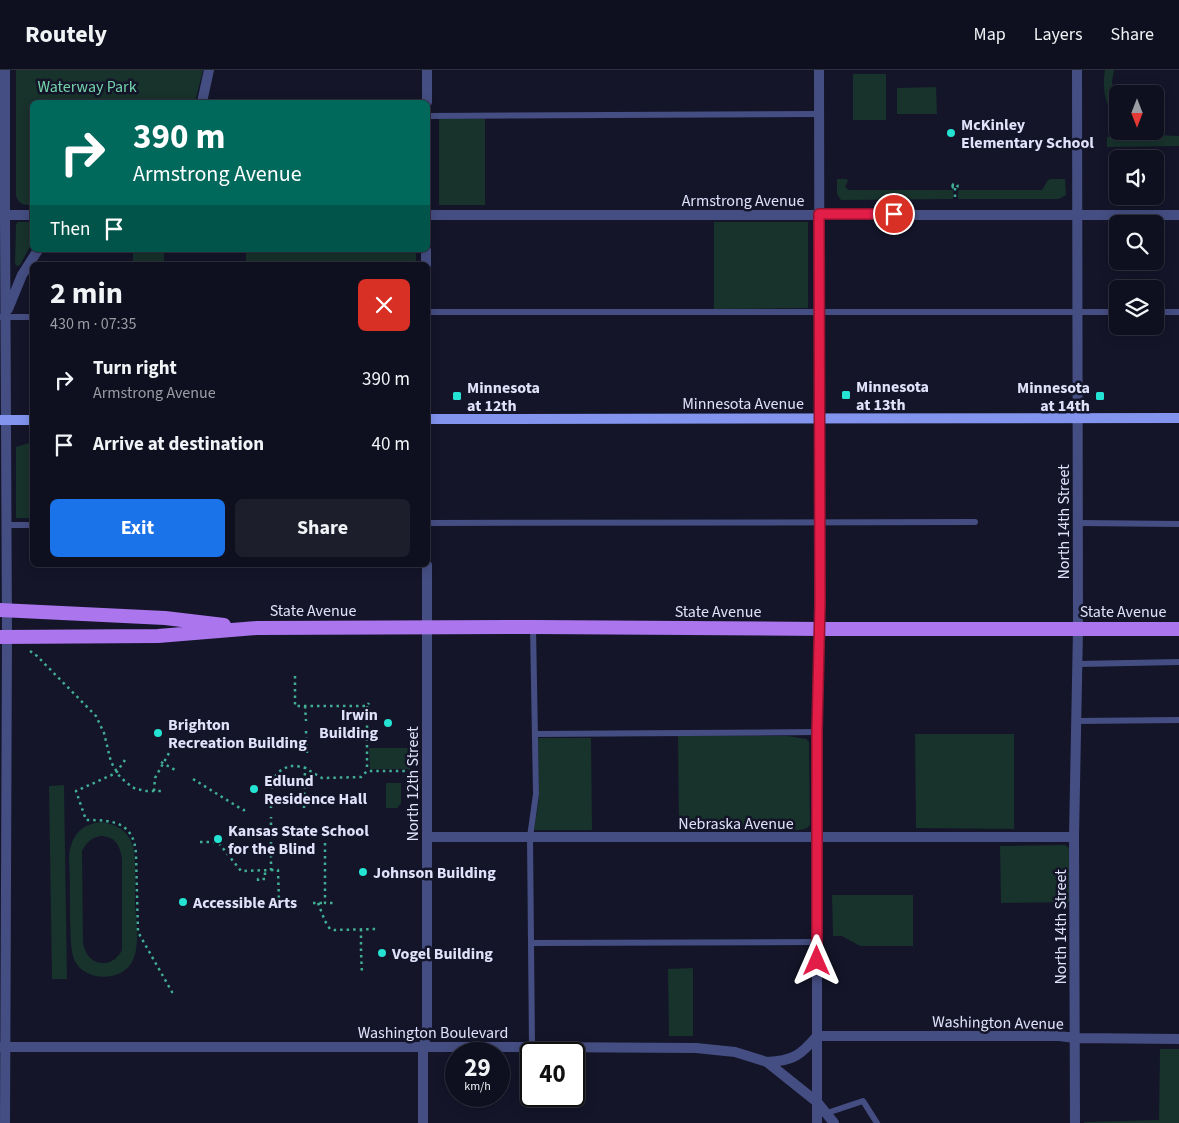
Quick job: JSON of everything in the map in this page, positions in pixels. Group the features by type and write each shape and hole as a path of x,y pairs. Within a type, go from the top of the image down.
{"main road":[{"name":"Minnesota Avenue","path":"430,419 1179,418"},
{"path":"3,420 30,420"},
{"name":"State Avenue","path":"3,610 165,618 257,628"},
{"name":"State Avenue","path":"3,637 158,636 257,628 1179,629"}],"street":[{"path":"5,70 2,215 3,420 6,525 3,544 2,1047 5,1123"},
{"path":"202,100 208,70"},
{"path":"427,70 427,100"},
{"path":"817,1123 816,838 820,629 819,70"},
{"name":"North 14th Street","path":"1075,1123 1074,837 1078,664 1077,70"},
{"name":"Armstrong Avenue","path":"430,215 1179,214"},
{"path":"2,215 30,215"},
{"path":"3,317 30,263"},
{"name":"North 12th Street","path":"423,1123 423,1047 427,1035 427,567"},
{"name":"Nebraska Avenue","path":"428,837 1074,837"},
{"path":"768,1062 782,1062 797,1056 817,1036"},
{"name":"Washington Avenue","path":"817,1036 1060,1036 1075,1038 1179,1039"},
{"name":"Washington Boulevard","path":"2,1047 520,1047"},
{"name":"Washington Boulevard","path":"585,1047 696,1048 735,1052 768,1062 817,1102 834,1123"}],"lane":[{"path":"430,116 819,114"},
{"path":"430,312 1109,312"},
{"path":"1164,312 1179,312"},
{"path":"3,317 30,316"},
{"path":"430,523 975,522"},
{"path":"1078,523 1179,524"},
{"path":"6,525 30,525"},
{"path":"532,1042 530,837 536,794 533,627"},
{"path":"1078,664 1179,662"},
{"path":"1076,721 1179,720"},
{"path":"535,734 817,732"},
{"path":"531,943 817,942"},
{"path":"826,1113 863,1101 877,1123"}],"path":[{"path":"955,201 955,188 953,185 956,181"},
{"path":"25,647 37,656 96,716 102,726 116,773 132,787 142,790 162,791"},
{"path":"295,676 295,706 368,704 367,771 361,777 361,781"},
{"path":"305,706 306,721"},
{"path":"306,731 306,752"},
{"path":"154,791 155,778 169,753"},
{"path":"125,760 116,773 76,791 86,820 112,821 123,827 133,838 136,849 138,932 172,992 177,992"},
{"path":"162,763 175,770"},
{"path":"271,808 272,782 278,772 289,766 306,766 322,778 361,777"},
{"path":"304,808 306,766"},
{"path":"367,771 417,771"},
{"path":"344,777 344,782"},
{"path":"193,779 243,810 246,810"},
{"path":"208,794 210,790"},
{"path":"271,817 271,870"},
{"path":"200,842 218,842 241,871 278,870 279,902 290,902"},
{"path":"325,844 325,903"},
{"path":"258,881 258,879 265,878 265,870"},
{"path":"313,903 336,903"},
{"path":"318,903 325,921 334,930 378,929"},
{"path":"361,929 362,974"}],"green space":[{"name":"Waterway Park","path":"16,70 203,70 196,100 30,100 30,205 22,204 16,196"},
{"path":"1105,70 1114,70 1112,85 1109,85 1109,107 1105,97"},
{"path":"853,74 886,74 886,120 853,120"},
{"path":"936,87 937,114 897,114 897,88"},
{"path":"439,119 485,119 485,205 439,205"},
{"path":"1164,135 1179,136 1179,146 1107,147 1107,137 1109,137 1109,140 1164,140"},
{"path":"837,179 847,179 845,187 849,190 953,190 953,199 841,200 837,194"},
{"path":"1065,179 1066,195 1059,199 958,199 959,190 1042,190 1048,180"},
{"path":"18,222 30,222 30,247 20,265 17,266 15,264 16,225"},
{"path":"714,222 808,222 808,308 714,309"},
{"path":"133,252 164,252 164,262 133,262"},
{"path":"246,252 416,252 416,262 246,262"},
{"path":"30,443 30,518 16,518 16,447"},
{"path":"915,734 1014,734 1014,829 916,828"},
{"path":"678,736 788,736 806,739 809,742 810,825 800,830 679,829"},
{"path":"538,738 591,738 592,830 534,830 539,798"},
{"path":"369,748 410,748 410,769 370,769"},
{"path":"386,783 401,783 401,803 397,808 386,808"},
{"path":"64,785 67,979 52,979 49,786"},
{"path":"102,822 114,825 128,835 134,851 135,872 137,932 135,954 128,968 111,976 101,977 84,971 77,965 71,948 70,850 78,832 82,828","holes":["105,836 116,842 122,859 122,950 112,961 100,963 94,961 89,956 83,942 82,851 91,840"]},
{"path":"1065,845 1070,852 1071,902 1001,903 1000,846"},
{"path":"832,895 913,895 913,946 860,946 842,936 833,936"},
{"path":"693,968 693,1036 669,1036 668,969"},
{"path":"1160,1049 1179,1049 1179,1123 1084,1123 1159,1120"}],"place":[{"name":"McKinley Elementary School","path":"951,133"},
{"name":"Minnesota at 13th","path":"846,395"},
{"name":"Minnesota at 12th","path":"457,396"},
{"name":"Minnesota at 14th","path":"1100,396"},
{"name":"Irwin Building","path":"388,723"},
{"name":"Brighton Recreation Building","path":"158,733"},
{"name":"Edlund Residence Hall","path":"254,789"},
{"name":"Kansas State School for the Blind","path":"218,839"},
{"name":"Johnson Building","path":"363,872"},
{"name":"Accessible Arts","path":"183,902"},
{"name":"Vogel Building","path":"382,953"}],"route":[{"path":"817,961 817,732 820,603 819,214 894,214"}]}
